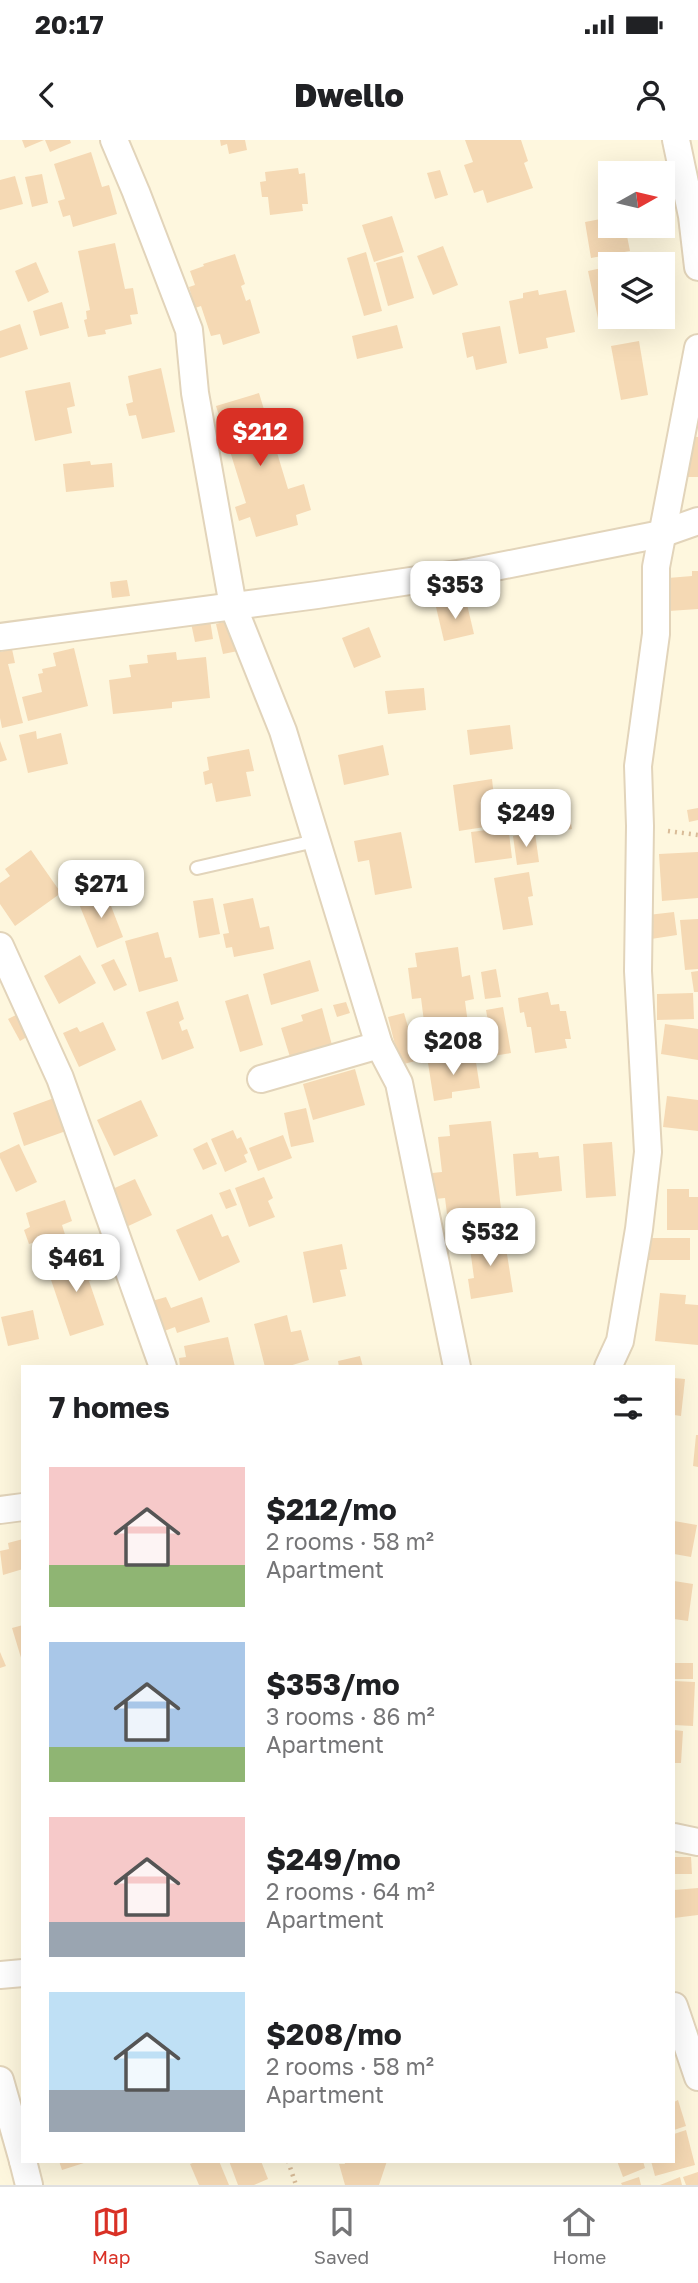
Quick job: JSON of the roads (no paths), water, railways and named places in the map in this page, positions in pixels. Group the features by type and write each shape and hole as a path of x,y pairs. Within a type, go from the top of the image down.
{"street":[{"path":"114,140 189,330 195,393 233,606 283,731 379,1045 399,1083 457,1365"},
{"path":"680,140 698,267"},
{"path":"609,1365 620,1341 639,1229 648,1152 638,971 638,766 656,634 656,567 698,348"},
{"path":"0,637 470,572 662,534 698,521"},
{"path":"0,946 60,1078 162,1365"},
{"path":"261,1079 379,1045"},
{"path":"0,1510 21,1507"},
{"path":"675,1837 698,1842"},
{"path":"0,1975 21,1973"},
{"path":"675,2009 698,2077"},
{"path":"0,2080 21,2154"},
{"path":"24,2163 30,2185"}],"lane":[{"path":"197,869 315,841"}]}
